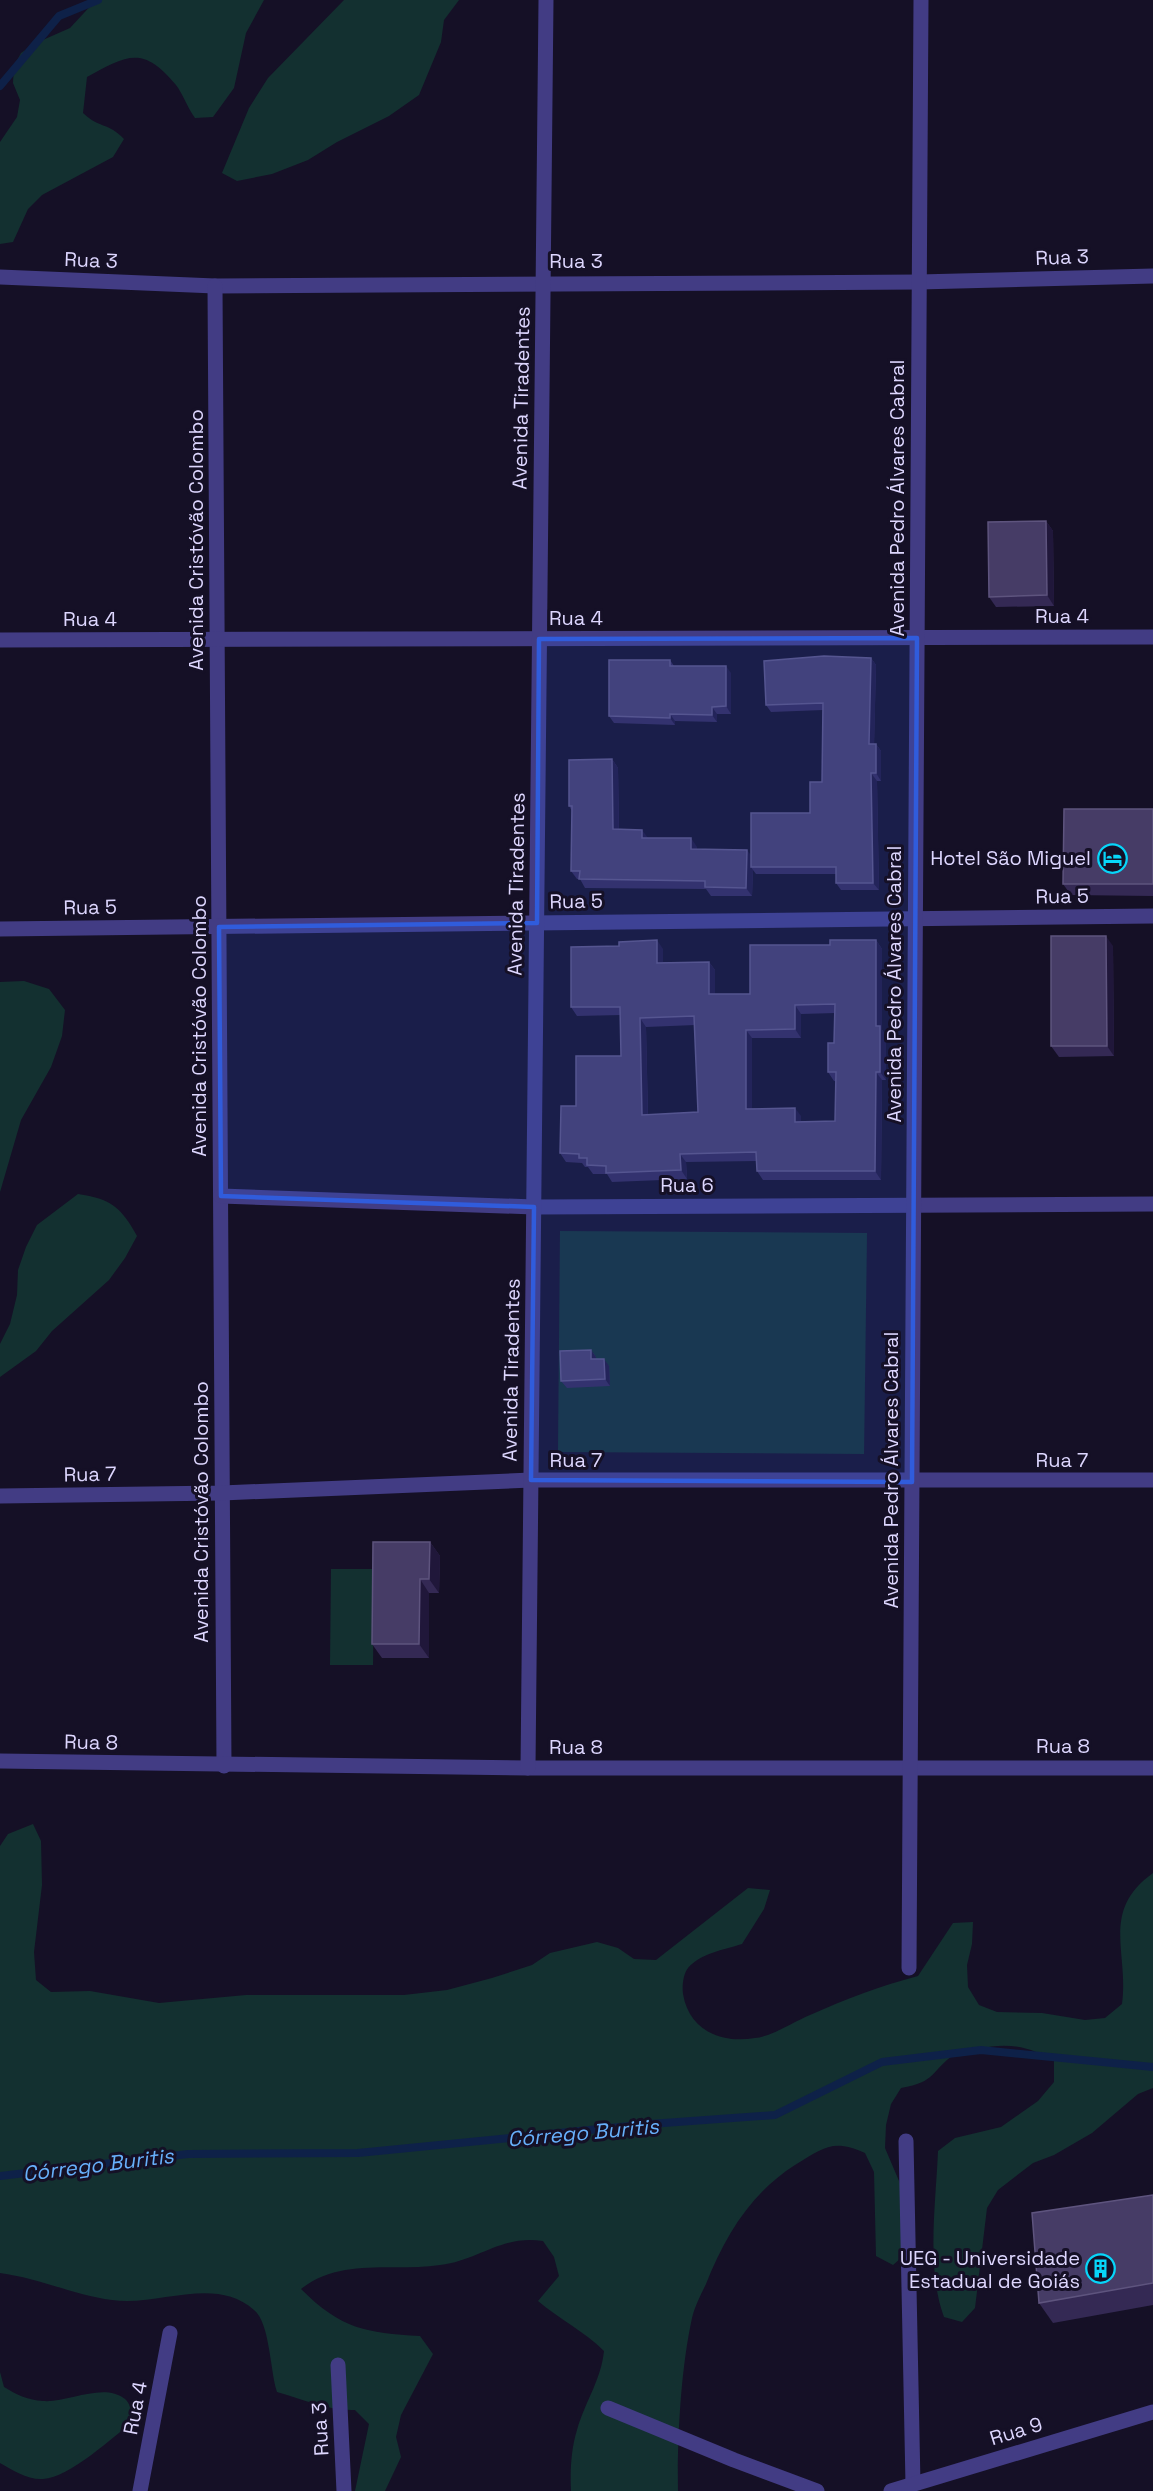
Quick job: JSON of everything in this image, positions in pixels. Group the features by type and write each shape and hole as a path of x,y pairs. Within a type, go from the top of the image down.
{"street":[{"name":"Avenida Tiradentes","path":"528,1768 546,0"},
{"name":"Avenida Pedro Álvares Cabral","path":"909,1968 921,0"},
{"name":"Rua 3","path":"0,277 215,286 543,282 919,282 1153,276"},
{"name":"Avenida Cristóvão Colombo","path":"215,286 224,1766"},
{"name":"Rua 4","path":"0,640 1153,637"},
{"name":"Rua 5","path":"0,929 1153,916"},
{"name":"Rua 6","path":"221,1196 534,1207 1153,1204"},
{"name":"Rua 7","path":"0,1496 222,1493 531,1480 912,1482 1153,1480"},
{"name":"Rua 8","path":"0,1761 224,1766 528,1768 910,1766 1153,1768"},
{"path":"906,2141 913,2484"},
{"name":"Rua 4","path":"140,2491 170,2333"},
{"name":"Rua 3","path":"338,2366 344,2491"},
{"path":"608,2408 734,2460 817,2491"},
{"name":"Rua 9","path":"891,2491 1153,2412"}],"highlighted area":[{"path":"917,638 912,1482 531,1480 534,1207 221,1196 219,927 537,923 539,639"}],"green space":[{"path":"96,0 264,0 246,33 234,88 213,117 195,118 176,85 164,72 144,59 124,59 87,77 83,113 124,139 113,157 42,195 28,209 13,242 0,244 0,142 17,117 20,100 13,83 14,66 21,53 36,43 70,28"},
{"path":"344,0 459,0 444,20 441,42 419,95 389,116 337,142 308,160 272,174 237,181 222,173 249,108 268,78"},
{"path":"24,981 49,989 65,1010 62,1036 51,1067 21,1120 0,1192 0,982"},
{"path":"78,1194 99,1199 114,1206 126,1218 137,1236 109,1280 52,1331 36,1351 0,1377 0,1344 10,1324 17,1295 18,1270 26,1247 37,1225"},
{"path":"560,1231 867,1233 864,1454 558,1452"},
{"path":"331,1569 374,1569 373,1665 330,1665"},
{"path":"33,1824 41,1841 42,1885 34,1952 36,1980 51,1992 90,1991 159,2003 246,1995 404,1995 447,1990 532,1965 550,1953 597,1942 618,1948 634,1959 656,1960 748,1888 770,1890 764,1909 742,1944 699,1959 688,1968 683,1981 686,2006 692,2017 708,2032 730,2039 769,2035 850,1998 918,1976 953,1923 973,1922 972,1944 967,1965 968,1987 979,2005 997,2012 1042,2013 1085,2020 1105,2018 1122,2004 1120,1933 1122,1917 1127,1902 1137,1887 1153,1873 1153,2088 1138,2094 1092,2133 1054,2155 1033,2163 998,2190 987,2208 975,2308 962,2322 944,2317 935,2278 934,2235 938,2151 955,2138 1001,2127 1038,2101 1054,2082 1054,2061 1036,2052 1017,2047 999,2046 966,2051 955,2054 921,2083 901,2088 891,2104 886,2125 885,2148 902,2188 909,2251 893,2265 876,2256 874,2172 865,2153 844,2146 828,2147 779,2176 753,2202 731,2233 713,2266 693,2314 680,2404 678,2491 571,2491 571,2460 575,2437 600,2372 604,2351 538,2301 559,2276 554,2257 543,2241 514,2242 440,2265 350,2269 317,2279 301,2289 329,2313 342,2321 369,2330 420,2336 433,2354 401,2415 396,2437 401,2457 385,2491 355,2491 369,2424 355,2410 325,2407 277,2392 263,2325 254,2310 239,2300 204,2293 148,2300 112,2300 0,2273 0,1846 8,1834"},
{"path":"0,2372 4,2387 32,2400 53,2401 106,2392 116,2394 127,2401 136,2420 66,2472 43,2479 26,2476 0,2463"}],"building":[{"path":"1046,521 1047,595 989,597 988,522"},
{"path":"824,656 871,658 869,744 876,744 876,773 871,773 873,883 836,883 836,867 751,867 751,813 810,813 810,782 822,782 823,703 766,705 764,661"},
{"path":"609,660 670,660 670,666 726,666 726,706 712,707 712,715 670,714 670,718 609,716"},
{"path":"612,759 613,829 642,830 642,838 691,838 691,849 747,850 746,888 705,887 705,881 579,879 580,871 571,871 572,806 569,806 569,760"},
{"name":"Hotel São Miguel","path":"1064,809 1153,809 1153,884 1063,884"},
{"path":"1051,936 1106,936 1107,1046 1051,1046"},
{"path":"657,940 657,963 709,962 709,994 750,994 750,945 830,945 830,940 876,940 876,1026 880,1026 880,1072 876,1072 875,1171 757,1171 756,1152 680,1154 681,1170 606,1173 606,1166 587,1165 587,1158 579,1158 579,1154 560,1153 561,1106 576,1106 576,1056 621,1056 620,1007 571,1007 571,947 619,946 619,942","holes":["835,1004 834,1043 828,1043 828,1072 836,1072 835,1121 795,1122 795,1108 746,1109 746,1030 795,1029 795,1005","694,1016 698,1112 642,1115 640,1018"]},
{"path":"591,1350 591,1359 604,1359 605,1379 561,1381 560,1351"},
{"path":"373,1542 430,1542 429,1579 420,1579 419,1644 372,1644"},
{"name":"UEG - Universidade Estadual de Goiás","path":"1153,2195 1153,2283 1039,2303 1032,2213"}],"waterway":[{"path":"0,86 59,16 98,0"},
{"name":"Córrego Buritis","path":"0,2176 188,2154 358,2153 650,2124 775,2115 882,2062 981,2050 1153,2067"}],"place":[{"name":"Hotel São Miguel","path":"1112,858"},
{"name":"UEG - Universidade Estadual de Goiás","path":"1101,2269"}]}
